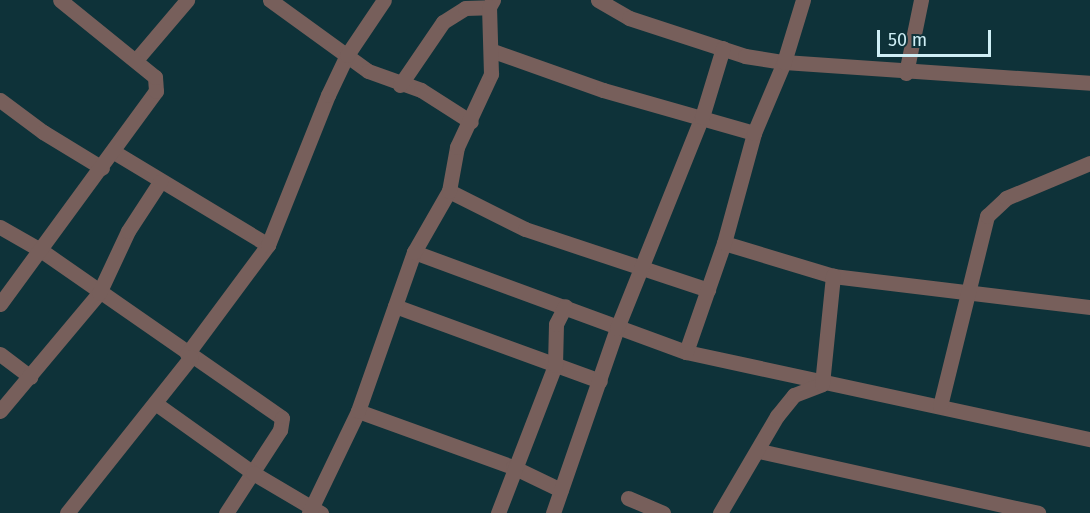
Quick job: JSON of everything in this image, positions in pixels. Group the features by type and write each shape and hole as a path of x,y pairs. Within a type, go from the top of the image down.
{"street":[{"path":"0,304 42,251 156,91 155,77 60,0"},
{"path":"136,60 187,0"},
{"path":"270,0 368,71 400,85 421,90 471,122"},
{"path":"67,513 155,403 268,245 301,158 347,55 384,0"},
{"path":"598,0 629,18 723,48 784,62 906,73 984,73 1090,83"},
{"path":"686,352 724,243 754,133 784,62 803,0"},
{"path":"906,73 921,0"},
{"path":"155,403 253,473 314,512 358,411 414,252 449,191 457,147 471,122 491,74 493,51 491,3 465,8 443,22 400,85"},
{"path":"553,513 600,381 616,328 643,271 702,117 723,48"},
{"path":"493,51 603,90 754,133"},
{"path":"0,100 43,132 102,168"},
{"path":"114,152 160,182 268,245"},
{"path":"940,406 987,216 994,206 1090,163"},
{"path":"0,411 99,293 128,231 160,182"},
{"path":"449,191 525,229 643,271 708,290"},
{"path":"0,228 42,251 99,293 282,418 280,430 226,513"},
{"path":"724,243 832,276 1090,307"},
{"path":"414,252 686,352 822,384 940,406 1090,439"},
{"path":"822,384 832,276"},
{"path":"395,306 600,381"},
{"path":"498,513 513,467 555,365 556,324 565,306"},
{"path":"0,354 30,377"},
{"path":"720,513 759,451 777,416 794,395 822,384"},
{"path":"358,411 513,467 561,490"},
{"path":"759,451 990,508 1038,513"},
{"path":"628,498 663,513"}]}
